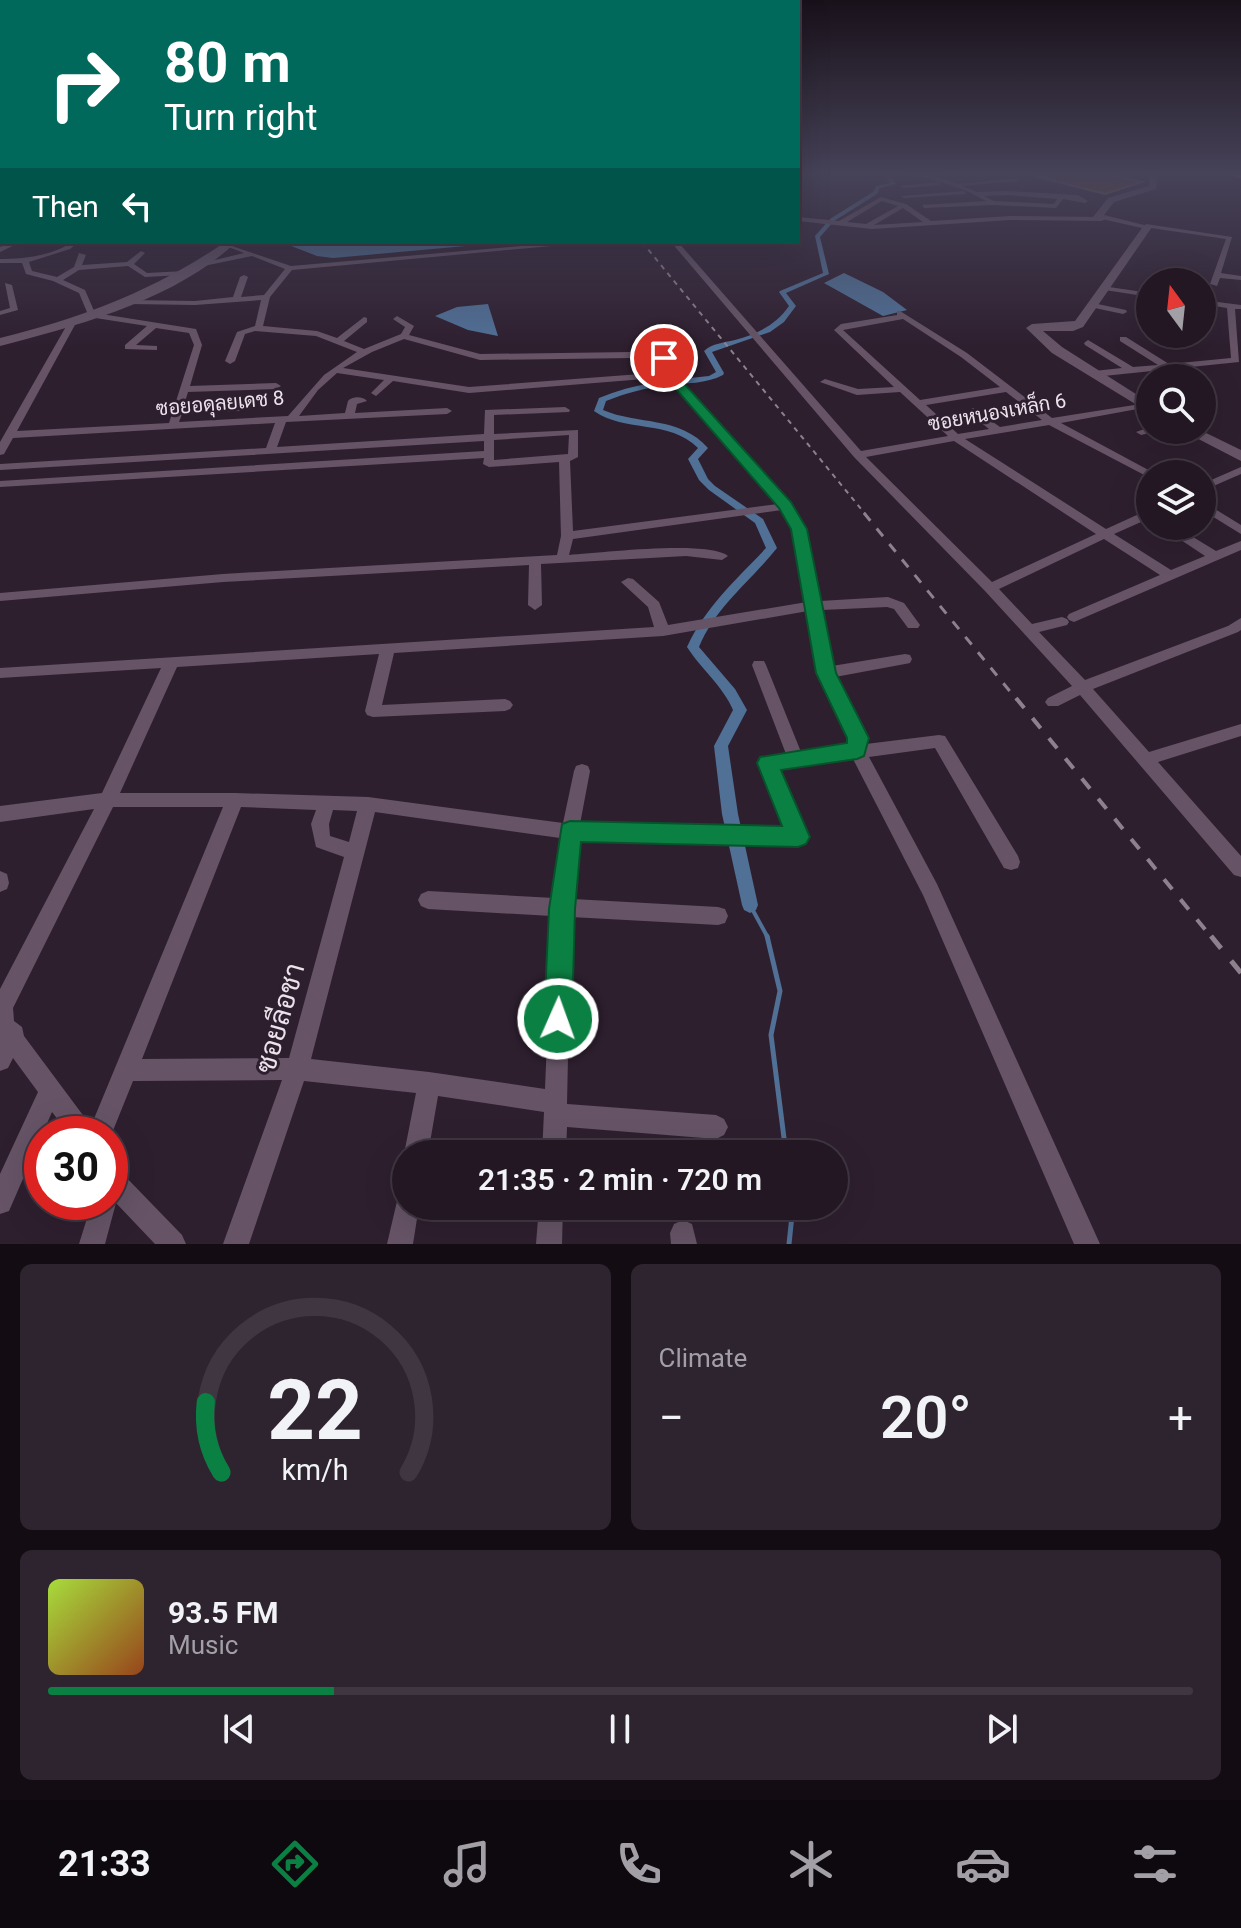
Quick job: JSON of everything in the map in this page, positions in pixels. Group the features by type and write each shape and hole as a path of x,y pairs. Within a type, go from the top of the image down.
{"main road":[{"path":"1136,401 1045,341 1032,328 1073,327 1105,288 1140,231"},
{"path":"0,342 72,323 129,302 228,244"},
{"path":"1216,444 1241,456"}],"street":[{"path":"1175,231 1241,239"},
{"path":"1216,278 1228,255 1230,238"},
{"path":"0,261 25,261 73,244"},
{"path":"232,244 290,268 569,244"},
{"path":"676,244 858,455 990,588 1237,860"},
{"path":"57,280 77,268 129,264 141,253"},
{"path":"194,266 252,254"},
{"path":"77,268 82,255"},
{"path":"25,261 29,272 57,280 85,295 92,315 193,331 198,345 173,425"},
{"path":"129,264 145,275 182,273"},
{"path":"259,327 266,297 290,268"},
{"path":"1217,275 1241,278"},
{"path":"236,300 244,277"},
{"path":"0,313 14,310 8,285"},
{"path":"1105,288 1136,293"},
{"path":"129,302 266,297"},
{"path":"1197,364 1236,360 1236,307 1216,304"},
{"path":"1093,305 1123,312"},
{"path":"1136,467 1050,421 902,314 838,329 956,438 1169,575"},
{"path":"397,319 410,326 404,336 489,358 631,355 664,358 675,379 786,506 799,529 804,548 826,673 858,738 857,750 930,890 1087,1244"},
{"path":"340,340 364,320"},
{"path":"0,452 72,323"},
{"path":"154,348 128,347 155,324"},
{"path":"259,327 263,331 295,331 340,340 362,351"},
{"path":"230,361 241,332 259,327"},
{"name":"ซอยอดุลยเดช 8","path":"10,435 286,419 309,391 362,351 404,336"},
{"path":"1123,339 1163,364"},
{"path":"1088,343 1131,370"},
{"path":"335,370 479,390 675,379"},
{"path":"1094,374 1136,370"},
{"path":"376,393 391,378"},
{"path":"825,382 857,392 902,389"},
{"path":"183,389 276,386"},
{"path":"918,403 1008,389"},
{"path":"349,416 353,401 362,401"},
{"path":"177,411 239,408"},
{"name":"ซอยหนองเหล็ก 6","path":"858,455 1136,408"},
{"path":"0,467 487,438 574,432 573,457 489,464 487,438 489,412 565,410"},
{"path":"270,451 286,419 447,411"},
{"path":"973,411 997,430"},
{"path":"0,484 488,454"},
{"path":"159,474 169,457"},
{"path":"562,560 567,536 564,458"},
{"path":"37,482 50,464"},
{"path":"1216,482 1241,470"},
{"path":"567,536 786,506"},
{"path":"1216,514 1241,530"},
{"path":"990,588 1136,521"},
{"path":"1189,540 1215,556"},
{"path":"1028,630 1068,620 1241,545"},
{"path":"0,597 223,578 686,552 722,556"},
{"path":"535,562 535,605"},
{"path":"628,582 654,605 663,631"},
{"path":"0,673 663,631 812,606 888,602 899,606 913,625"},
{"path":"1053,702 1233,629 1241,623"},
{"path":"388,648 373,711 505,705"},
{"path":"826,673 905,659"},
{"path":"69,1116 14,1035 3,1025 1,1007 108,800 171,663"},
{"path":"759,665 796,759"},
{"path":"1144,760 1241,730"},
{"path":"0,814 108,800 327,802 368,804 570,832 798,837 767,763 939,741 1011,862"},
{"path":"555,1140 562,909 570,832 582,771"},
{"path":"108,1116 235,800"},
{"path":"327,802 320,824 322,841 336,848 355,851"},
{"name":"ซอยลือชา","path":"236,1244 297,1069 368,804"},
{"path":"428,900 718,916"},
{"path":"0,1060 14,1035"},
{"path":"128,1070 297,1069 429,1083 556,1108 716,1127"},
{"path":"419,1140 429,1083"},
{"path":"0,1202 50,1091"},
{"path":"128,1199 173,1244"},
{"path":"92,1244 99,1220"},
{"path":"400,1244 404,1220"},
{"path":"549,1244 550,1220"}],"water":[{"path":"286,244 489,244 333,258 317,256"},
{"path":"844,273 883,292 907,310 883,316 824,283"},
{"path":"488,304 498,336 468,330 435,316 457,307"}],"waterway":[{"path":"750,905 730,814 721,746 740,710 731,693 693,647 707,620 727,594 772,548 759,521 704,480 693,459 703,448 693,438 668,427 624,420 598,411 602,400 615,394 655,384 711,378 720,373 708,351 775,326 793,306 782,292 826,274 817,237 822,231"},
{"path":"750,905 767,936"},
{"path":"767,936 780,991 771,1035 784,1140"},
{"path":"789,1244 792,1220"}],"railway":[{"path":"644,244 866,515"},
{"path":"864,513 1017,700"},
{"path":"1016,698 1212,938"},
{"path":"1211,936 1241,973"}],"route":[{"path":"558,1019 562,909 570,832 798,837 767,763 857,750 858,738 826,673 799,529 786,506 674,379 664,358"}]}
